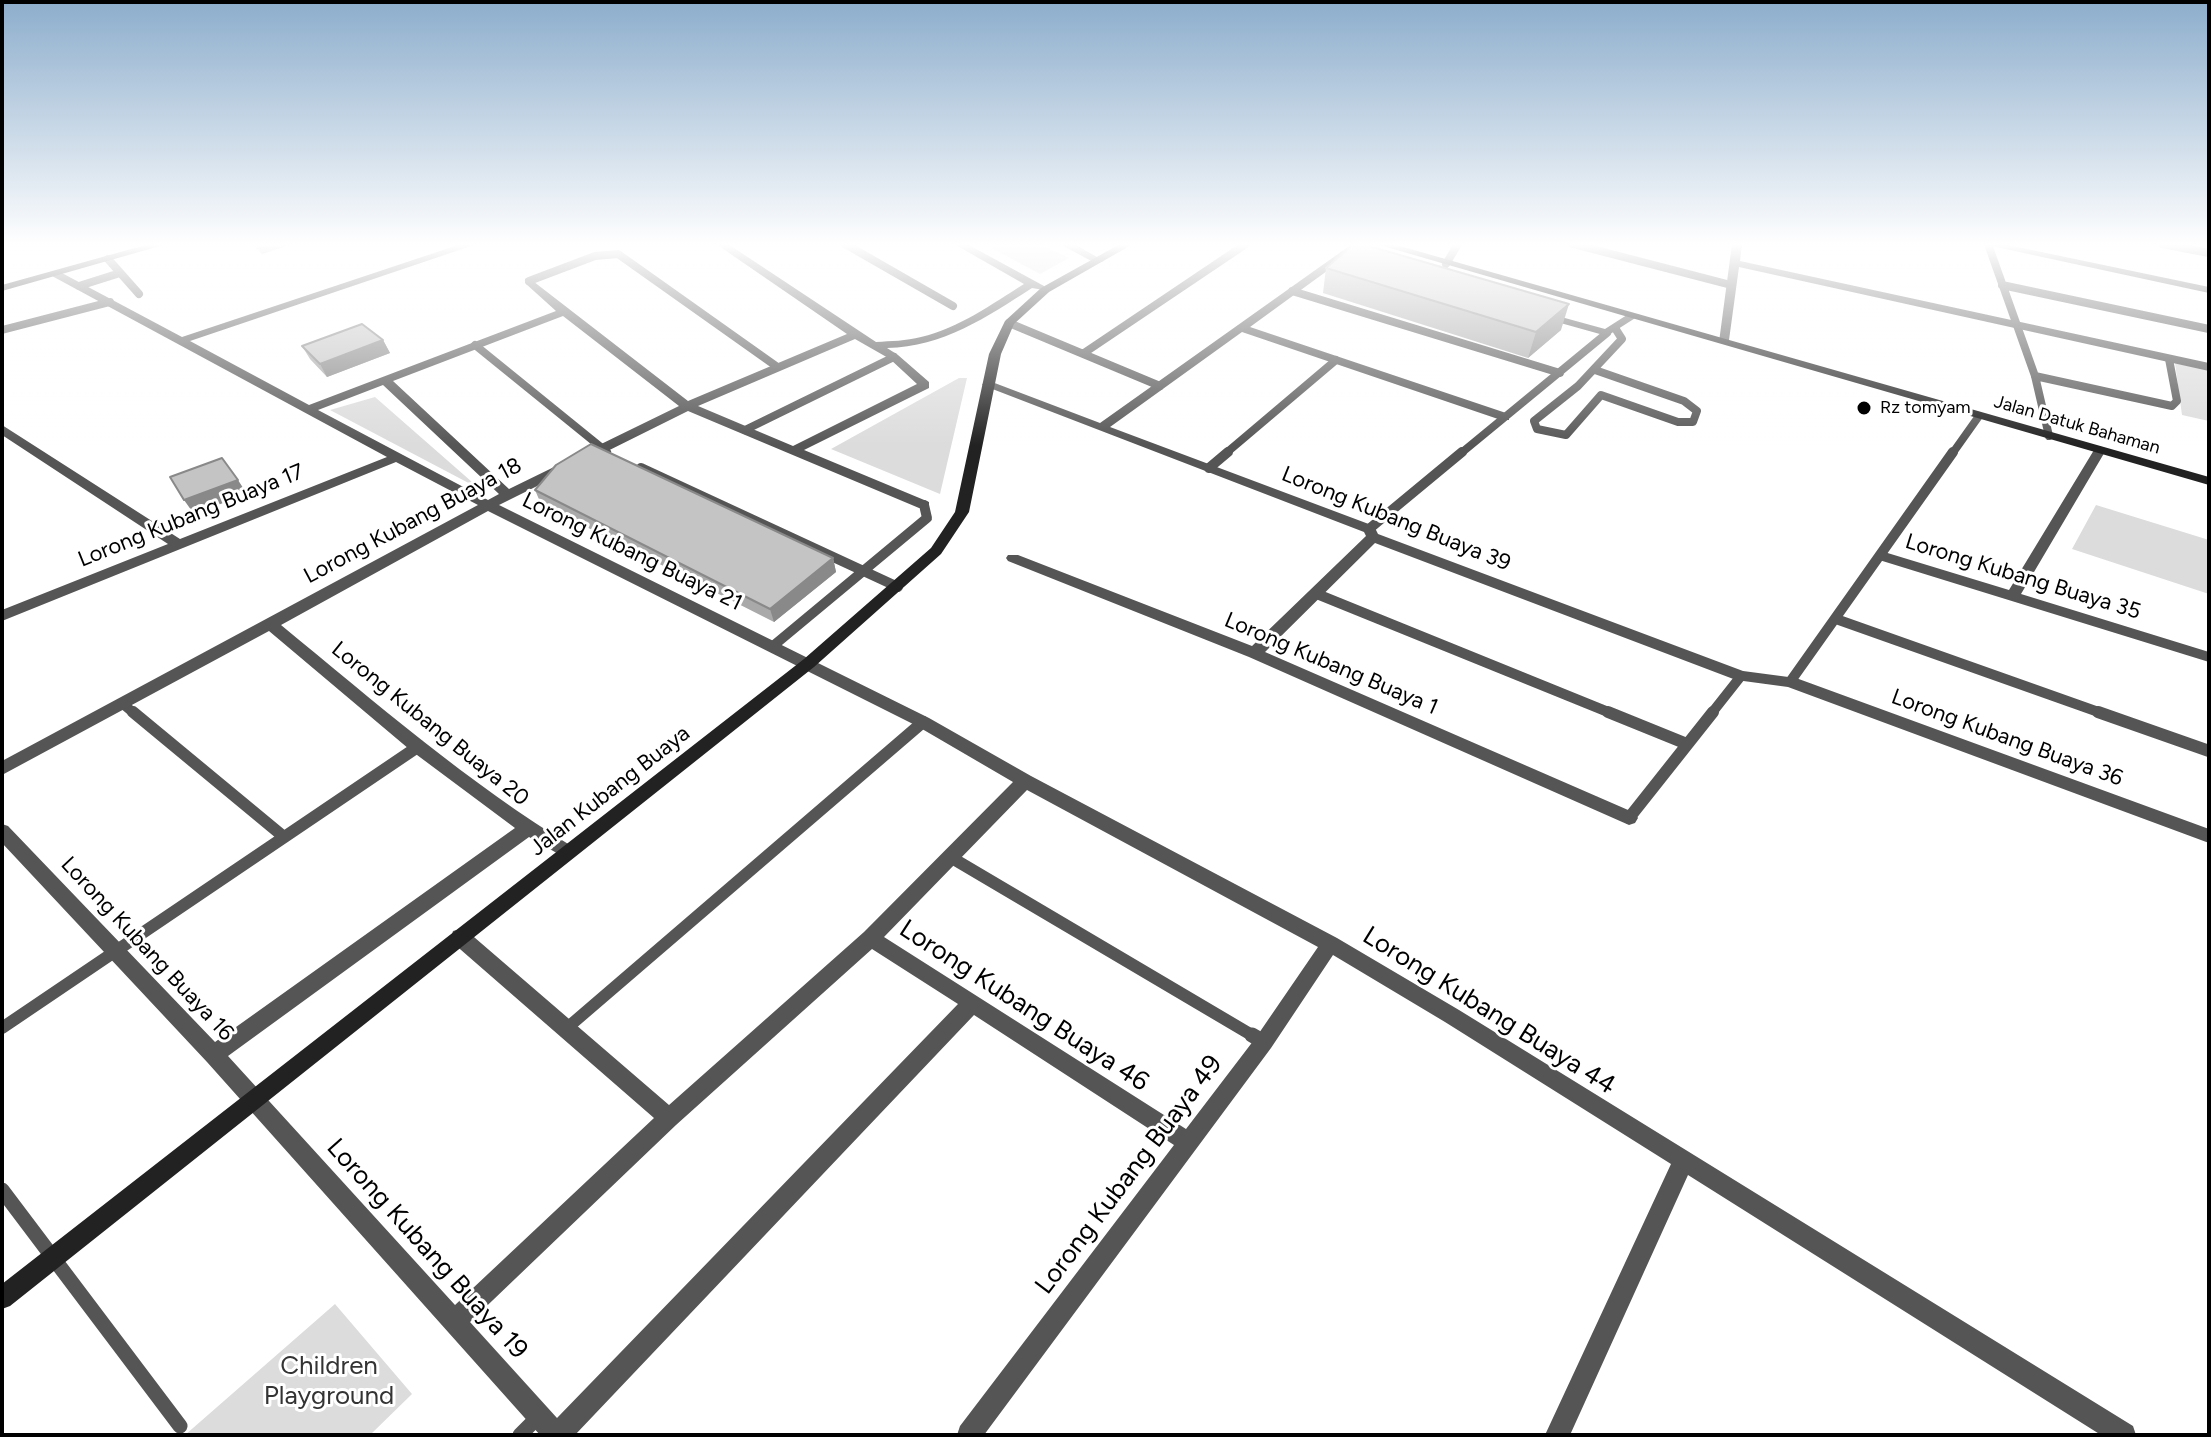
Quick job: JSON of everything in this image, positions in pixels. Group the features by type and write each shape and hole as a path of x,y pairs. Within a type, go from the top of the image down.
{"street":[{"name":"Lorong Kubang Buaya 21","path":"127,311 485,504 809,663"},
{"path":"183,340 270,311"},
{"path":"795,450 925,385 894,357 820,311"},
{"path":"877,345 902,346 926,342 992,311"},
{"name":"Jalan Kubang Buaya","path":"2,1298 809,663 936,551 962,512 995,354 1009,323 1019,311"},
{"path":"1102,427 1264,311"},
{"name":"Jalan Datuk Bahaman","path":"1619,311 2209,481"},
{"path":"1723,340 1727,311"},
{"path":"1954,311 2209,367"},
{"path":"309,409 564,312 687,406 924,505"},
{"path":"1533,312 1611,331 1634,315"},
{"path":"1241,328 1505,417"},
{"name":"Lorong Kubang Buaya 18","path":"2,769 485,504 687,406 776,366 856,335"},
{"path":"386,381 506,494"},
{"name":"Lorong Kubang Buaya 39","path":"988,385 1741,676 1790,682"},
{"path":"2,429 177,544"},
{"path":"2012,597 2100,450"},
{"name":"Lorong Kubang Buaya 17","path":"2,616 397,457"},
{"path":"1254,653 1317,594 1371,533"},
{"name":"Lorong Kubang Buaya 35","path":"1881,556 2209,657"},
{"name":"Lorong Kubang Buaya 1","path":"1013,558 1254,653 1629,818"},
{"name":"Lorong Kubang Buaya 20","path":"270,624 419,746 527,829 567,852"},
{"name":"Lorong Kubang Buaya 44","path":"809,663 1330,944 1452,1016 1683,1163 2124,1435"},
{"name":"Lorong Kubang Buaya 36","path":"1790,682 2209,836"},
{"path":"455,1321 669,1118 871,938 1025,781"},
{"path":"214,1055 527,829"},
{"name":"Lorong Kubang Buaya 16","path":"2,831 255,1101"},
{"path":"460,937 669,1118"},
{"name":"Lorong Kubang Buaya 46","path":"871,938 1189,1143"},
{"name":"Lorong Kubang Buaya 49","path":"969,1435 1264,1042 1330,944"},
{"path":"557,1435 972,1003"},
{"name":"Lorong Kubang Buaya 19","path":"255,1101 557,1435"},
{"path":"1557,1435 1683,1163"}],"lane":[{"path":"2,330 75,311"},
{"path":"698,311 776,366"},
{"path":"1084,353 1146,311"},
{"path":"1358,311 1560,373"},
{"path":"2012,311 2035,376 2049,436"},
{"path":"2125,311 2209,329"},
{"path":"1009,323 1160,386"},
{"path":"1371,533 1505,417 1611,331 1622,335 1622,339 1578,386 1534,421 1537,429 1566,435 1601,395"},
{"path":"475,345 599,448 613,455"},
{"path":"745,430 894,357"},
{"path":"2035,376 2172,406 2177,401 2169,359"},
{"path":"1209,468 1336,360"},
{"path":"1578,386 1687,423 1693,422 1697,411 1684,401 1595,370"},
{"path":"1881,556 1979,416"},
{"path":"627,461 898,587"},
{"path":"773,646 927,518 924,505"},
{"name":"Lorong Kubang Buaya 35","path":"1790,682 1881,556"},
{"path":"1317,594 1687,744"},
{"path":"1836,619 2209,751"},
{"path":"1629,818 1741,676"},
{"path":"123,704 284,837"},
{"path":"567,1028 923,722"},
{"path":"2,1028 419,746"},
{"path":"952,858 1264,1042"},
{"path":"2,1190 180,1426"},
{"path":"520,1435 539,1416"}],"green space":[{"path":"2175,363 2209,370 2209,421 2182,415"},
{"path":"959,378 967,378 940,494 831,449"},
{"path":"375,397 480,489 330,410"},
{"path":"2096,505 2209,540 2209,594 2072,549"},
{"name":"Children Playground","path":"335,1304 412,1394 370,1435 185,1435"}],"building":[{"path":"1467,311 1561,311 1536,332"},
{"path":"362,324 383,340 320,364 302,346"},
{"path":"591,444 833,558 770,609 535,490 556,465"},
{"path":"222,458 238,480 184,500 170,477"}],"place":[{"name":"Rz tomyam","path":"1864,408"}]}
